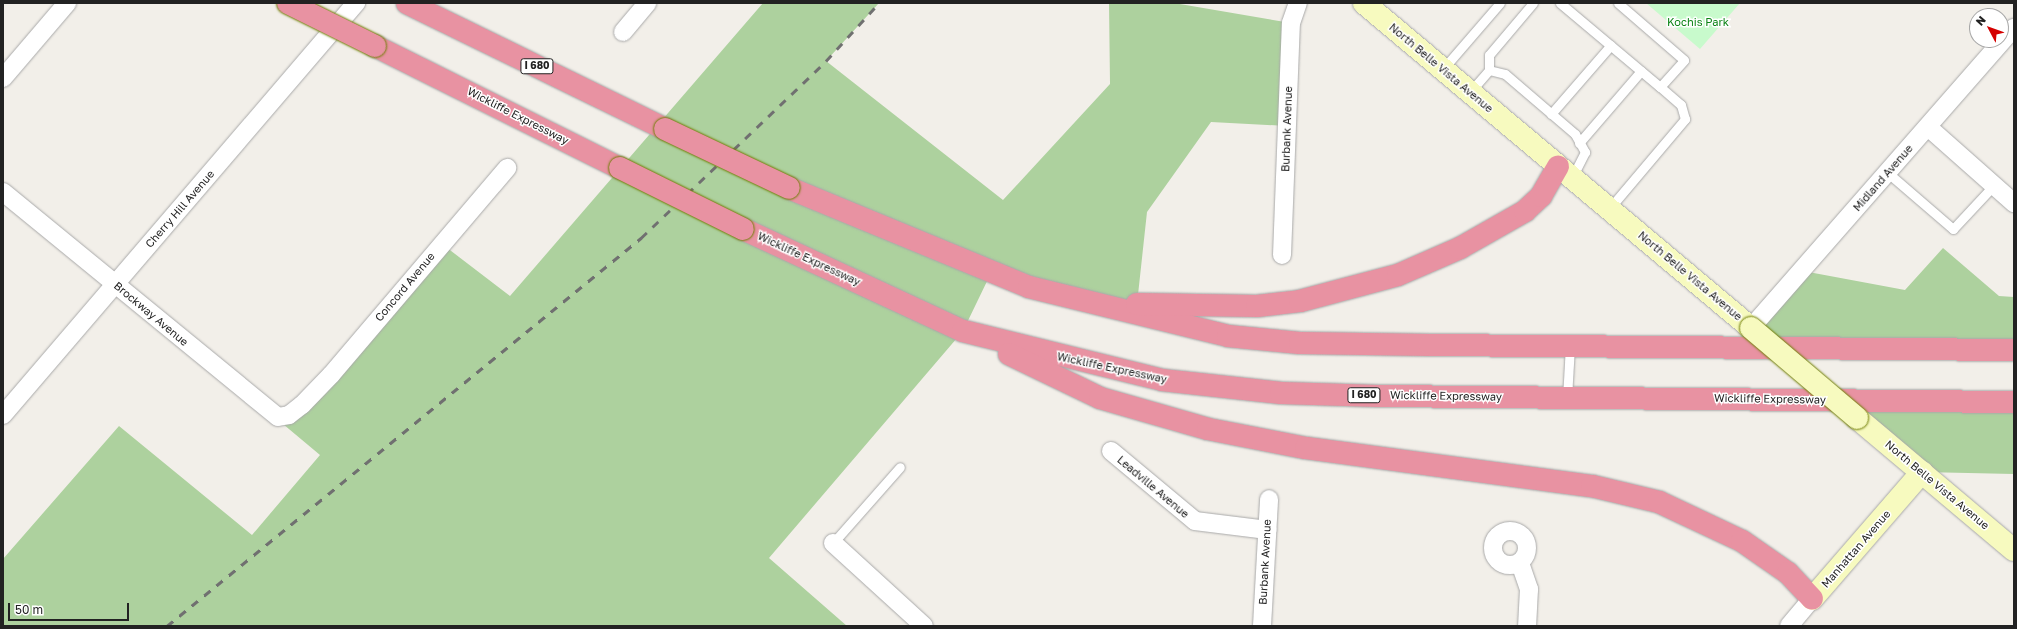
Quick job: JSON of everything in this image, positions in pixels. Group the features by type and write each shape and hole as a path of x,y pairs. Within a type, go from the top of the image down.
{"highway":[{"name":"Wickliffe Expressway","path":"288,3 744,229 963,331 1162,380 1231,389 1378,396 2014,402"},
{"name":"I 680","path":"408,3 789,188 991,273 1083,301 1228,336 1263,340 1570,346 2014,350"},
{"path":"1083,301 1200,308 1257,306 1353,289 1432,262 1525,211 1565,172"},
{"path":"963,331 1100,398 1208,430 1306,448 1592,486 1659,502 1742,540 1788,573 1812,599"}],"street":[{"path":"3,78 67,3"},
{"name":"Cherry Hill Avenue","path":"3,416 356,3"},
{"path":"623,32 647,3"},
{"name":"Burbank Avenue","path":"1282,255 1291,23 1298,3"},
{"name":"North Belle Vista Avenue","path":"1364,3 2014,550"},
{"name":"Midland Avenue","path":"1751,328 2014,28"},
{"path":"1928,127 2014,203"},
{"name":"Concord Avenue","path":"302,405 507,168"},
{"name":"Brockway Avenue","path":"3,192 271,414 283,416 302,405"},
{"name":"Leadville Avenue","path":"1111,451 1195,521 1267,530"},
{"name":"Manhattan Avenue","path":"1789,626 1922,472"},
{"name":"Burbank Avenue","path":"1262,626 1269,499"},
{"path":"833,543 924,626"},
{"path":"1520,563 1529,589 1527,626"}],"lane":[{"path":"1443,69 1500,3"},
{"path":"1470,92 1489,70 1489,55 1533,3"},
{"path":"1560,3 1681,105 1685,119 1609,209"},
{"path":"1618,3 1684,60 1660,87"},
{"path":"1551,114 1611,45"},
{"path":"1489,70 1505,74 1551,114 1579,143 1585,152 1565,172"},
{"path":"1579,143 1641,71"},
{"path":"1888,173 1952,229 1994,185"},
{"path":"1567,398 1570,346"},
{"path":"833,543 900,467"}],"green space":[{"path":"763,3 879,3 826,61 1003,200 1110,84 1109,3 1174,3 1291,23 1287,126 1211,122 1147,212 1137,304 991,273 963,331 769,558 847,626 3,626 3,559 119,426 252,535 320,455 271,414 283,416 442,244 510,296"},
{"name":"Kochis Park","path":"1646,3 1740,3 1700,49"},
{"path":"1943,248 1999,296 2014,297 2014,350 1772,348 1751,328 1803,271 1905,290"},
{"path":"1835,400 2014,402 2014,474 1922,472"}],"railway":[{"path":"167,626 641,238 826,61 879,3"}]}
